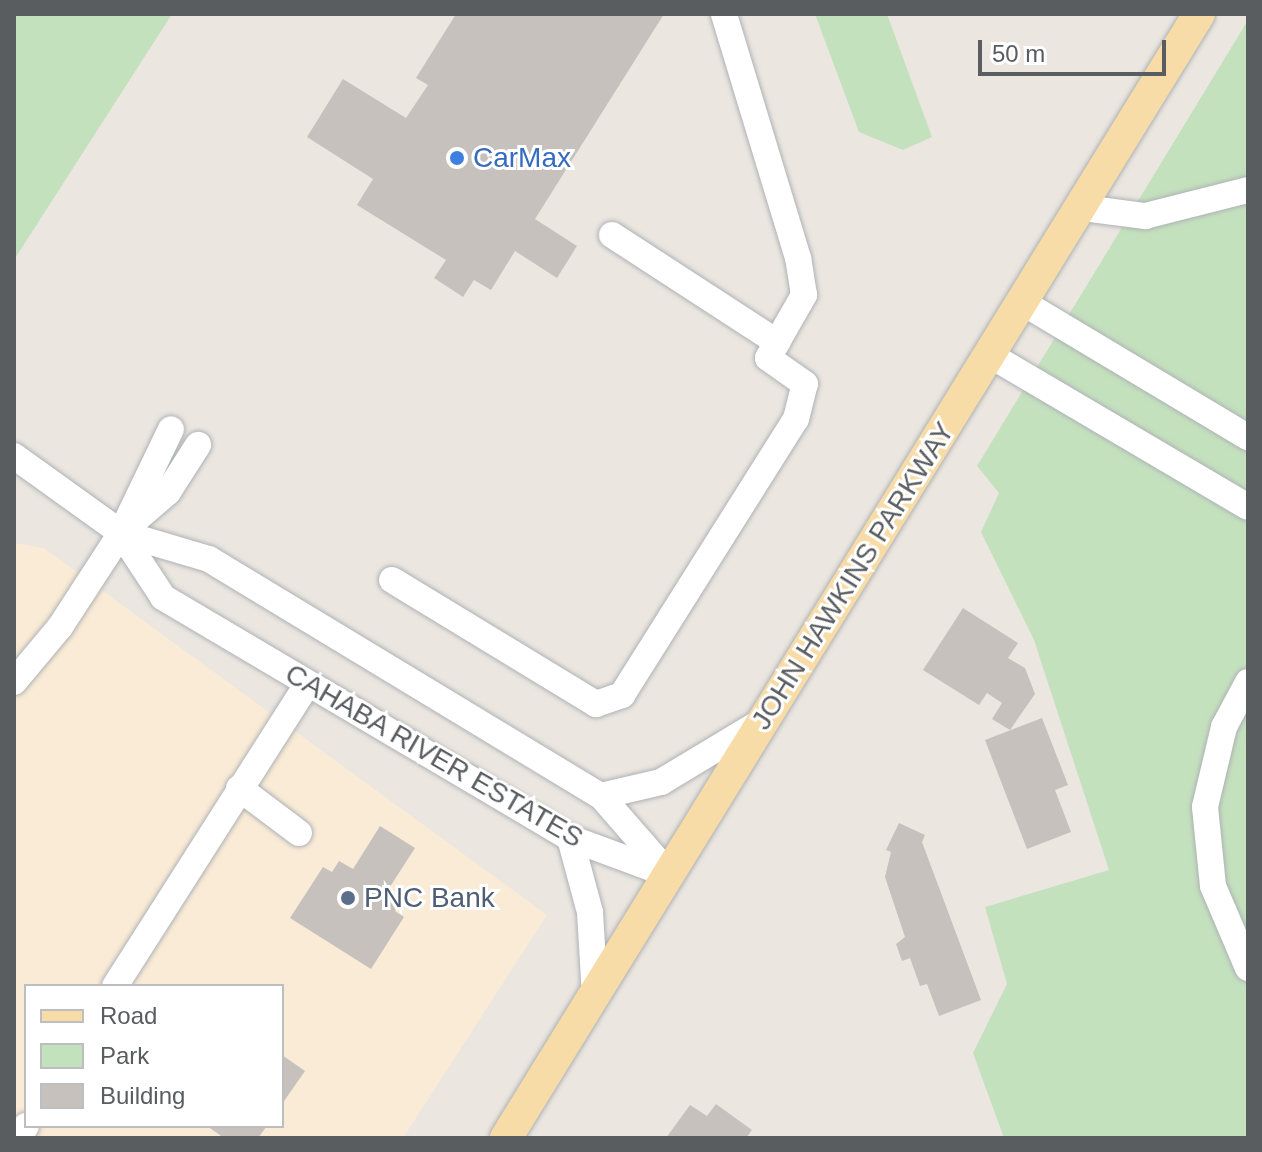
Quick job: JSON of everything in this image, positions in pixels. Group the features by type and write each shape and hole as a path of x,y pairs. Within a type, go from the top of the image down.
{"main road":[{"name":"JOHN HAWKINS PARKWAY","path":"506,1138 1083,208 1199,14"}],"street":[{"path":"392,580 596,704 622,695 796,419 805,384 768,358 804,295 724,14"},
{"path":"1083,208 1145,216 1241,192 1248,171"},
{"path":"612,235 777,342"},
{"path":"1022,302 1248,437"},
{"path":"990,355 1248,507"},
{"path":"14,682 60,627 121,533 171,429"},
{"path":"121,533 168,492 198,445"},
{"name":"CAHABA RIVER ESTATES","path":"14,456 121,533 209,559 601,796 670,875"},
{"name":"CAHABA RIVER ESTATES","path":"121,533 163,597 570,838 670,875"},
{"path":"1248,682 1224,727 1205,807 1213,886 1248,968"},
{"path":"116,984 307,685"},
{"path":"601,796 661,782 762,721"},
{"path":"239,788 299,833"},
{"path":"570,838 590,912 595,995"}],"shaded area":[{"path":"14,543 44,548 547,915 403,1138 14,1138"}],"green space":[{"path":"14,14 172,14 14,260"},
{"path":"815,14 887,14 932,137 903,150 859,132"},
{"path":"1248,20 1248,1138 1004,1138 973,1053 1007,984 985,907 1109,870 1034,640 981,532 999,493 977,466"}],"building":[{"name":"CarMax","path":"456,14 664,14 535,219 577,246 557,278 515,251 491,290 474,280 463,297 434,278 446,260 357,205 373,179 307,137 343,79 406,118 428,85 416,78"},
{"path":"963,608 1018,643 1008,658 1025,668 1035,694 1010,730 992,719 1002,703 987,693 979,705 923,670"},
{"path":"1042,718 1068,785 1055,790 1071,832 1027,849 985,740"},
{"path":"899,823 925,835 922,842 981,1000 939,1016 927,984 920,986 910,958 902,961 896,944 905,937 885,877 891,852 886,850"},
{"name":"PNC Bank","path":"380,826 415,848 386,893 401,902 395,911 404,917 371,969 290,918 323,867 332,872 339,861 353,869"},
{"path":"284,1056 305,1071 284,1101"},
{"path":"716,1104 752,1130 746,1138 666,1138 690,1105 707,1116"},
{"path":"210,1128 266,1128 258,1138 224,1138"}],"place":[{"name":"CarMax","path":"457,158"},
{"name":"PNC Bank","path":"348,898"}]}
